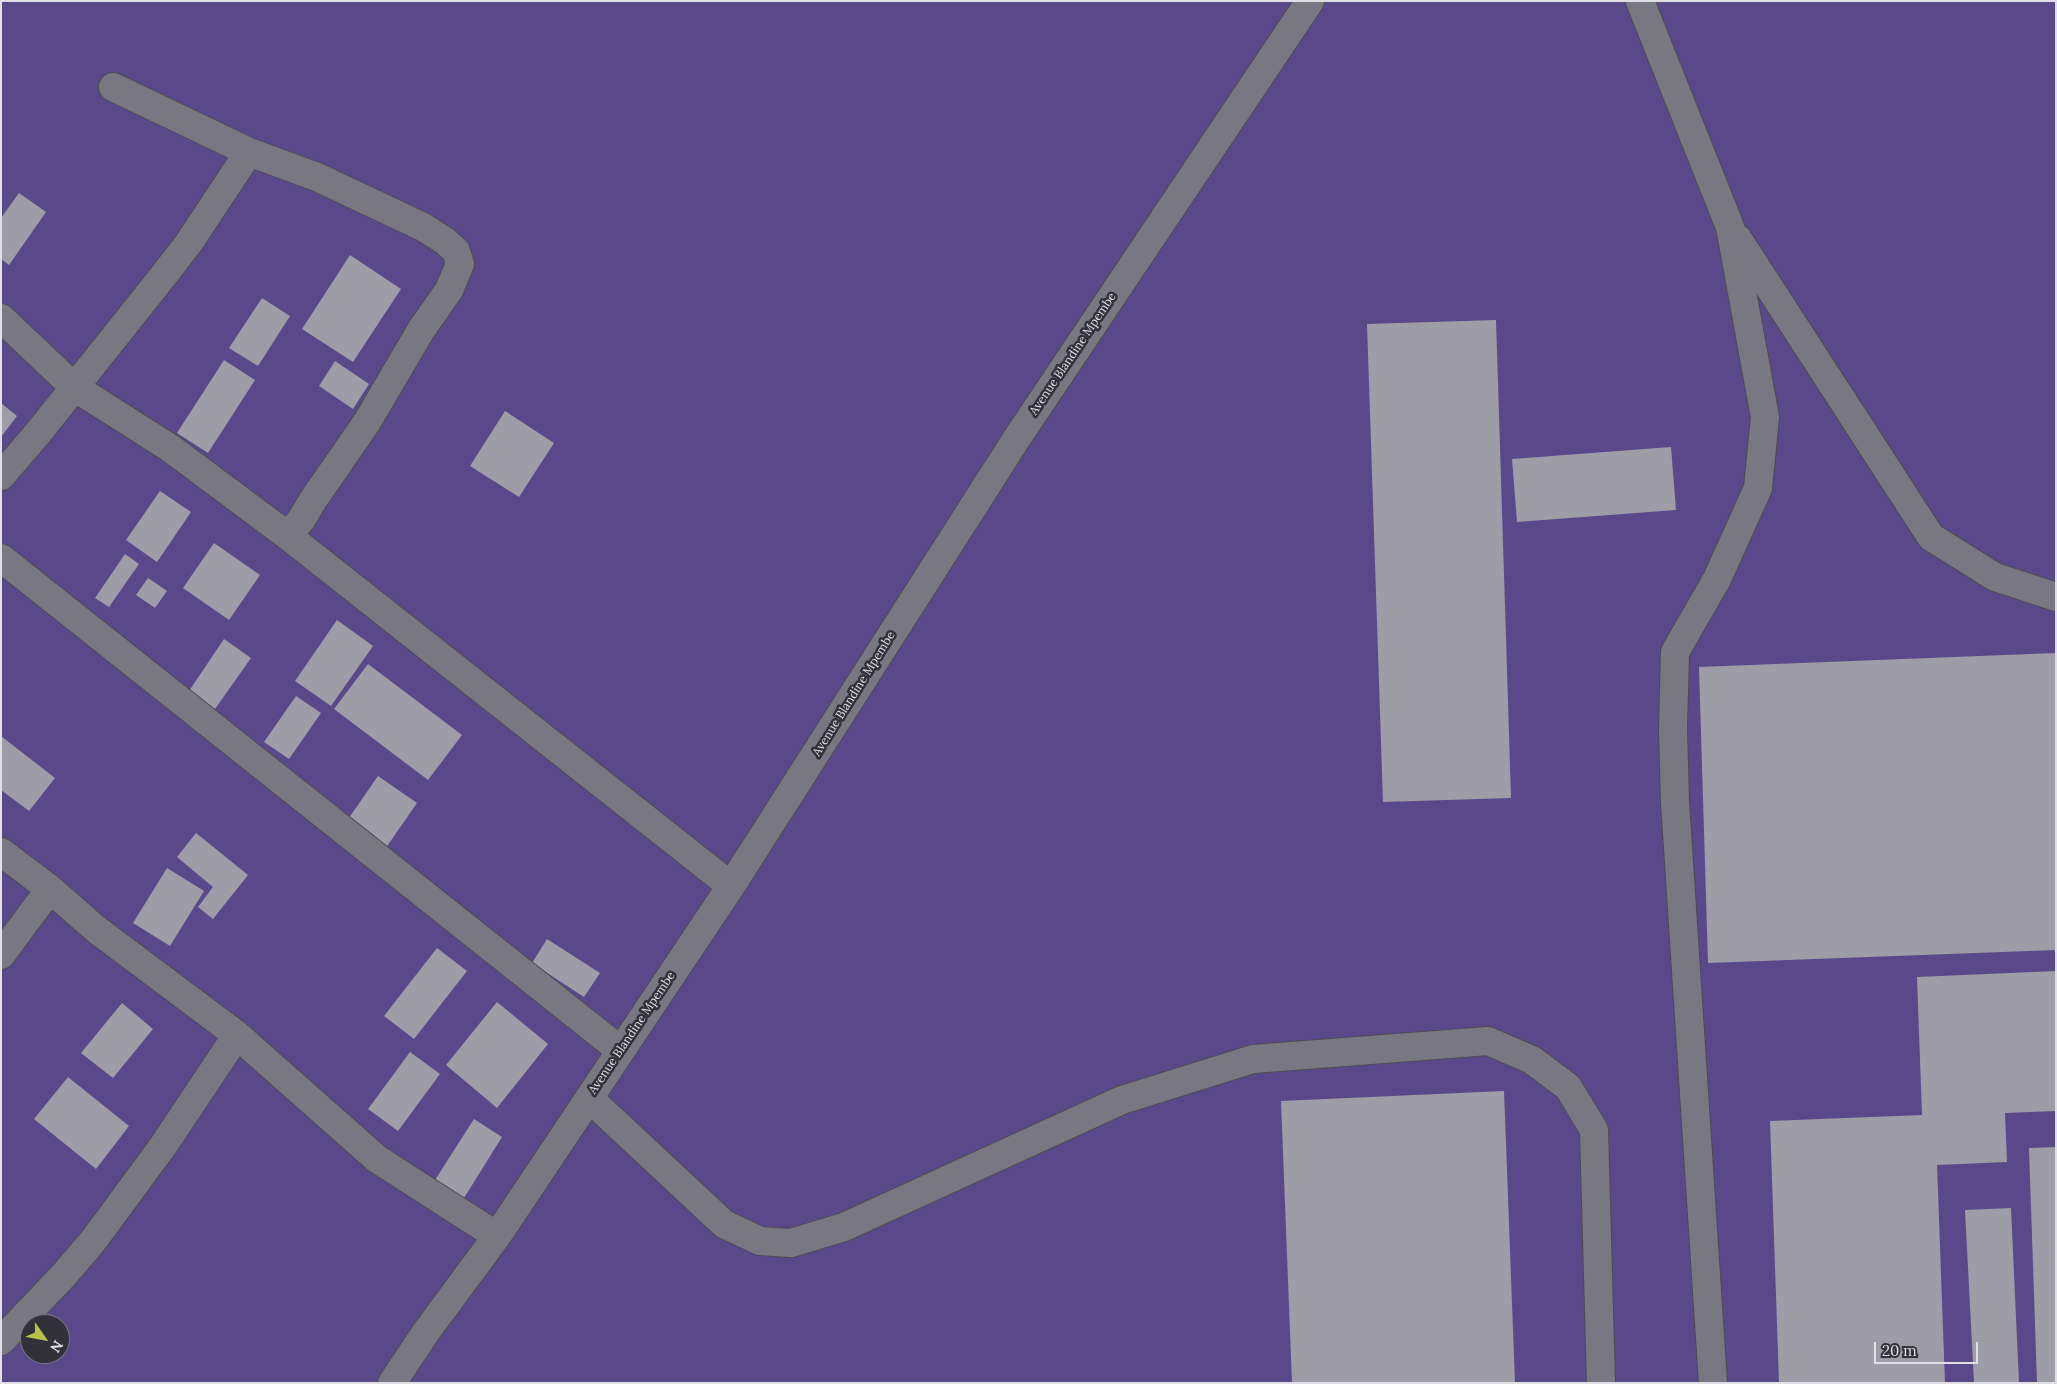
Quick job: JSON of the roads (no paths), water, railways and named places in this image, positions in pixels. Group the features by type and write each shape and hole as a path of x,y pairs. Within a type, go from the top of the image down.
{"street":[{"name":"Avenue Blandine Mpembe","path":"392,1383 426,1332 497,1236 731,886 1017,438 1310,1"},
{"path":"1640,1 1730,228 1765,417 1758,488 1717,579 1676,652 1672,729 1678,860 1713,1383"},
{"path":"113,87 249,152 317,177 423,227 445,241 456,251 460,264 449,290 421,330 367,422 317,493 302,520 288,536"},
{"path":"1,476 110,344 188,244 249,152"},
{"path":"1730,228 1931,537 1995,577 2056,596"},
{"path":"1,318 74,388 170,448 288,536 731,886"},
{"path":"1,558 620,1050"},
{"path":"1,852 50,889 96,930 237,1035 377,1159 497,1236"},
{"path":"1,955 50,889"},
{"path":"1,1341 62,1278 108,1221 192,1105 237,1035"},
{"path":"589,1098 724,1224 760,1241 791,1243 844,1227 1122,1100 1254,1059 1488,1041 1532,1060 1568,1087 1594,1130 1602,1383"}]}
